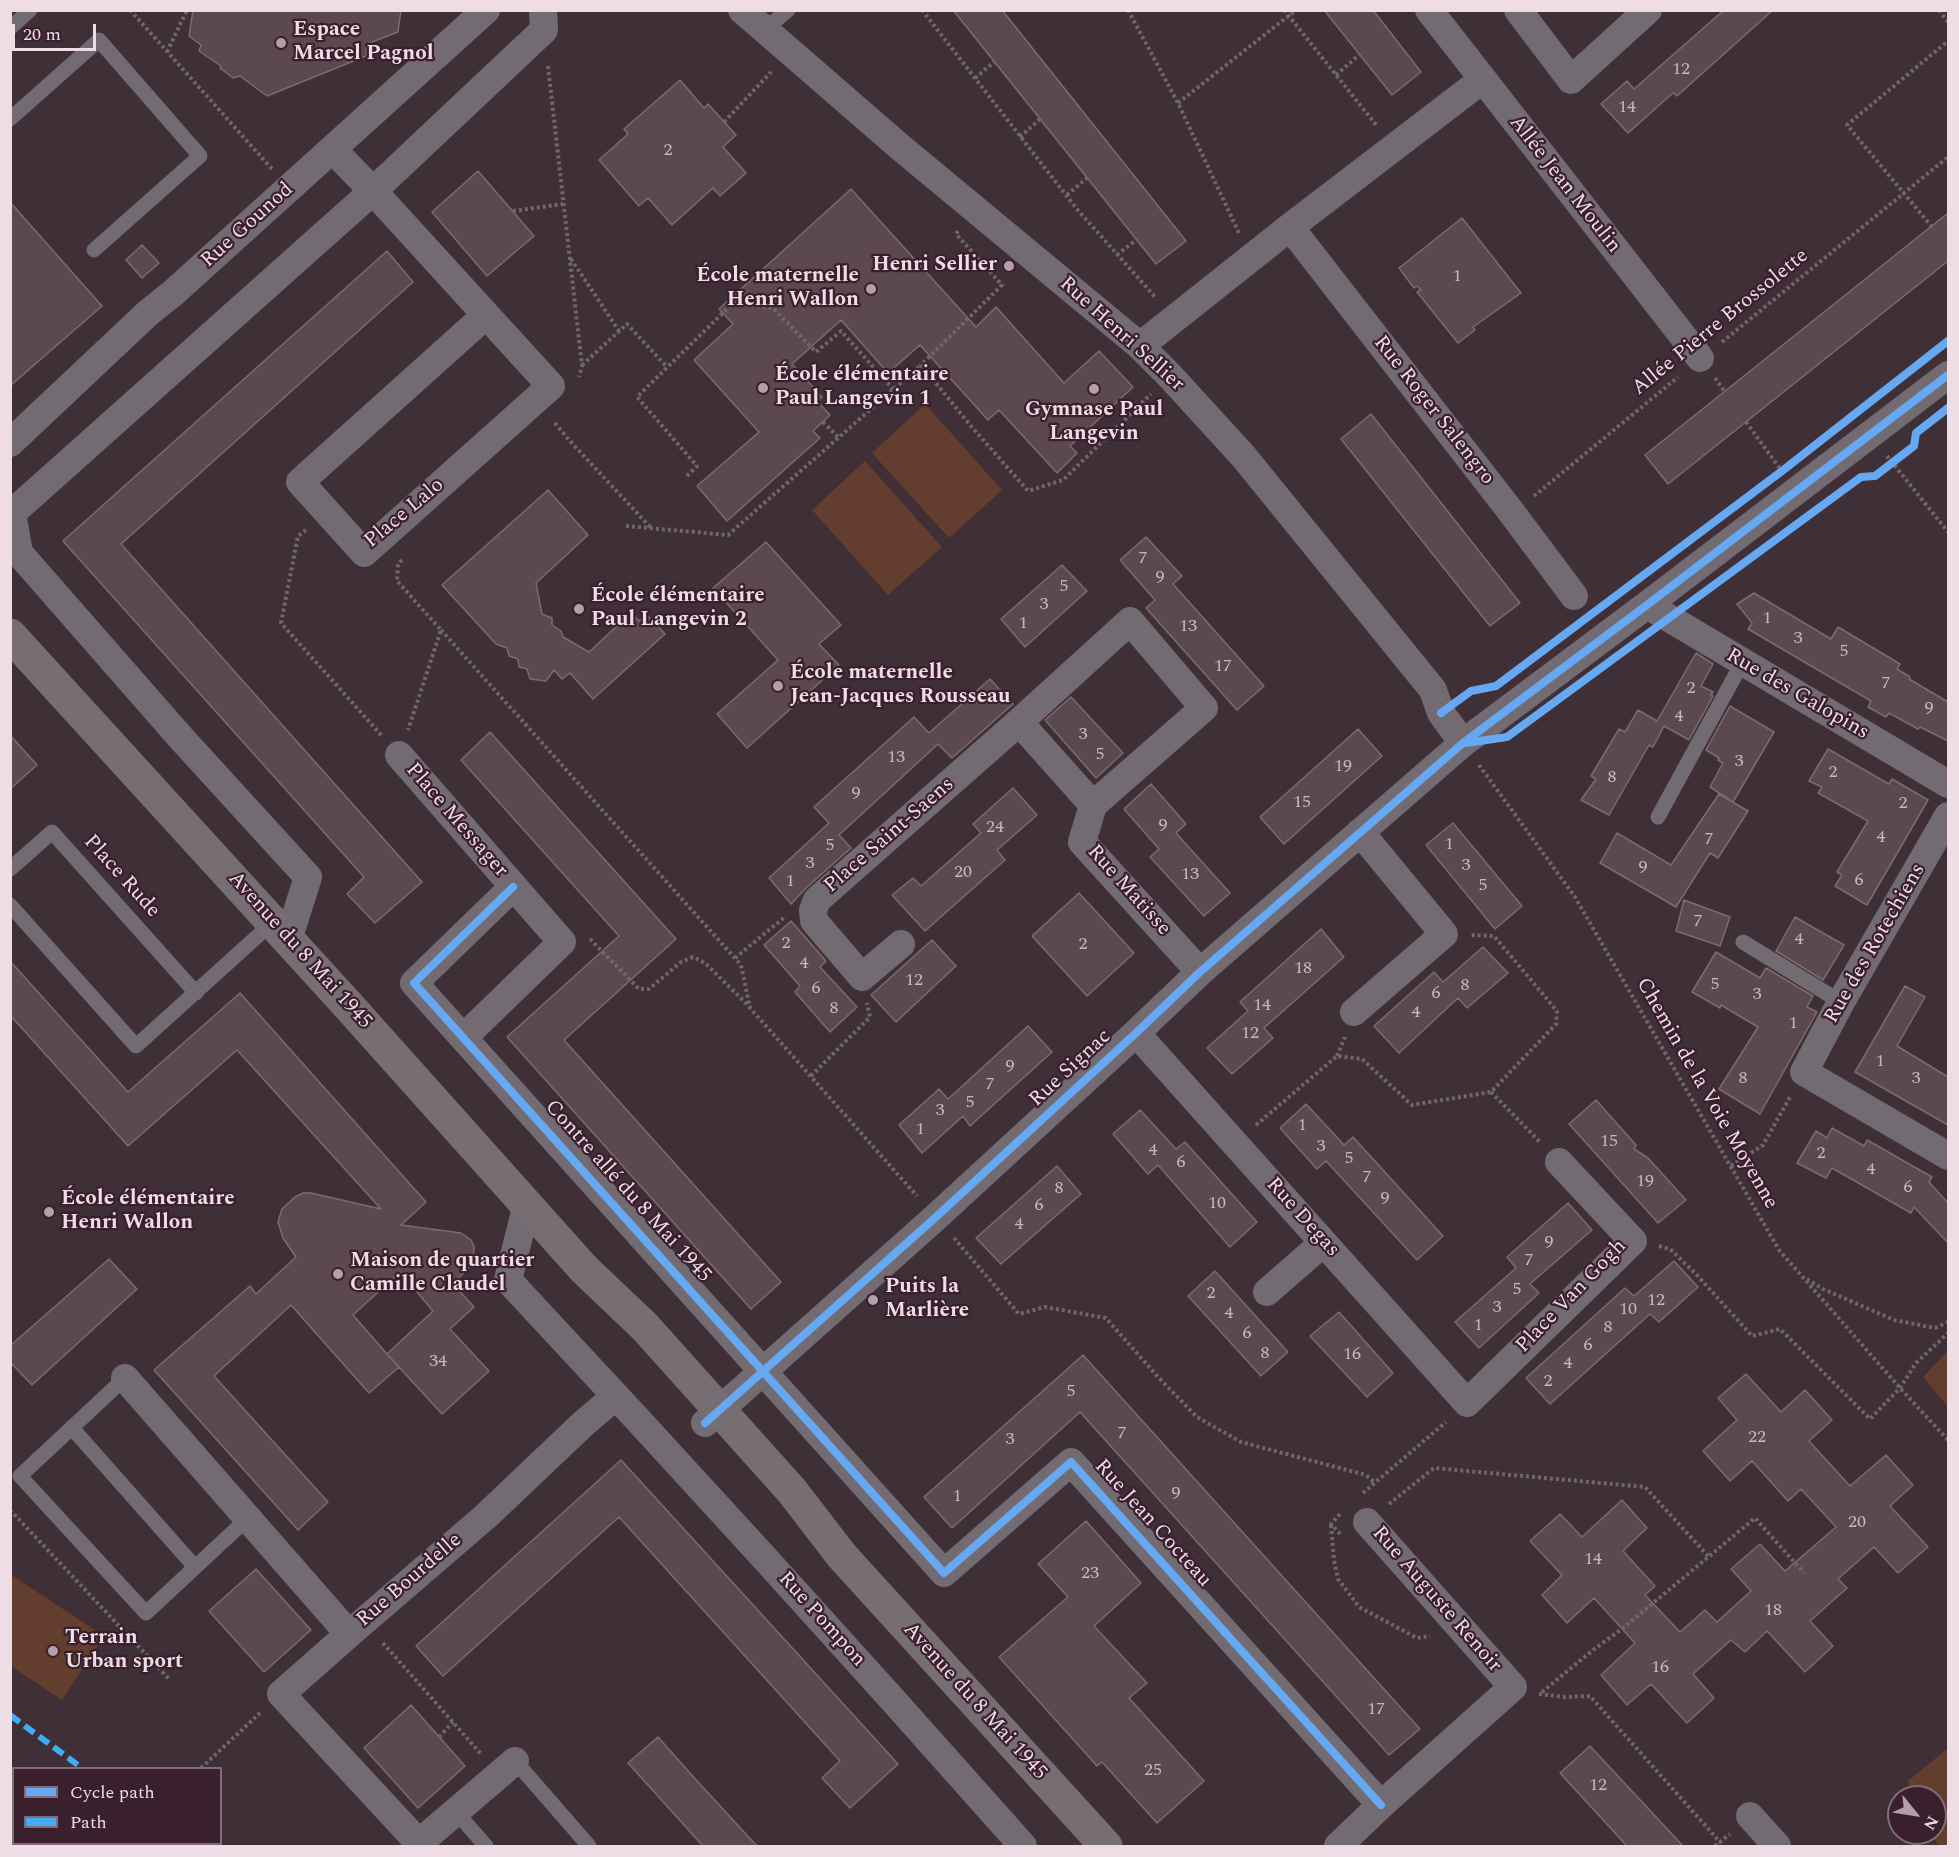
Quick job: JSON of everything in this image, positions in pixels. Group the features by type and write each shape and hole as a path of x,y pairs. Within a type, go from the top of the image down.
{"main road":[{"name":"Avenue du 8 Mai 1945","path":"10,635 527,1204 584,1269 630,1341 792,1491 842,1556 1106,1846"}],"street":[{"name":"Rue Gounod","path":"10,443 148,313 333,150 486,10"},
{"path":"280,931 308,878 181,738 19,553 12,513 373,191 544,30 543,10"},
{"name":"Rue Henri Sellier","path":"742,10 1140,346 1170,376 1244,457 1433,690 1441,713 1463,743"},
{"name":"Allée Jean Moulin","path":"1429,10 1700,358"},
{"path":"1518,10 1571,80 1648,10"},
{"path":"1140,346 1290,227 1482,80"},
{"name":"Place Lalo","path":"333,150 373,191 551,386 364,554 300,482 486,315"},
{"name":"Rue Roger Salengro","path":"1290,227 1574,596"},
{"name":"Rue Signac","path":"712,1416 936,1217 1200,972 1463,743 1948,375"},
{"name":"Rue des Galopins","path":"1647,605 1948,784"},
{"name":"Place Saint-Saens","path":"862,977 814,921 813,910 817,900 1019,723 1130,621 1204,708 1093,805"},
{"path":"1019,723 1093,805"},
{"name":"Place Messager","path":"399,755 562,942 464,1037 414,983 513,887"},
{"name":"Rue Matisse","path":"1093,805 1082,842 1200,972"},
{"name":"Rue des Rotechiens","path":"1804,1072 1948,816"},
{"path":"1354,1011 1443,934 1360,832"},
{"path":"862,977 901,944"},
{"name":"Rue Degas","path":"1136,1033 1467,1403"},
{"name":"Contre allé du 8 Mai 1945","path":"464,1037 763,1371"},
{"path":"1804,1072 1948,1156"},
{"name":"Place Van Gogh","path":"1467,1403 1633,1241 1559,1162"},
{"name":"Rue Pompon","path":"527,1204 507,1280 831,1631 1023,1846"},
{"path":"1267,1292 1323,1243"},
{"name":"Rue Jean Cocteau","path":"763,1371 944,1573 1071,1462 1381,1805"},
{"name":"Rue Bourdelle","path":"125,1378 248,1518 356,1628 486,1516 584,1423 616,1396"},
{"name":"Rue Auguste Renoir","path":"1338,1846 1381,1805 1526,1691 1367,1522"},
{"path":"356,1628 281,1694 419,1843 507,1768"},
{"path":"1750,1816 1777,1846"}],"lane":[{"path":"10,28 30,10"},
{"path":"764,30 788,10"},
{"path":"10,119 99,40 200,156 94,250"},
{"path":"1658,817 1742,663"},
{"name":"Place Rude","path":"10,869 52,832 196,993"},
{"path":"10,905 136,1046 196,993 280,931"},
{"path":"1743,942 1842,1002"},
{"path":"125,1378 20,1476 146,1612 248,1518"},
{"path":"72,1428 195,1567"},
{"path":"507,1768 589,1846"},
{"path":"456,1812 486,1846"}],"path":[{"path":"130,10 290,188"},
{"path":"167,52 187,10"},
{"path":"921,10 1067,195 1141,283 1176,318"},
{"path":"1128,10 1178,103 1251,258"},
{"path":"1284,10 1395,147"},
{"path":"1178,103 1296,10"},
{"path":"1939,10 1948,22"},
{"path":"1932,227 1847,125 1948,41"},
{"path":"724,122 790,52"},
{"path":"1336,75 1359,55"},
{"path":"975,78 994,62"},
{"path":"1020,136 1040,119"},
{"path":"1067,195 1087,178"},
{"path":"513,212 563,204"},
{"path":"626,526 728,535 921,364 1002,285 956,234 975,209"},
{"path":"1117,255 1137,240"},
{"path":"569,257 619,331"},
{"path":"687,476 697,466 637,397 733,303 773,308 816,352 841,331 893,389"},
{"path":"582,366 627,324 667,367"},
{"path":"921,364 1028,491 1063,480 1170,376"},
{"path":"823,422 838,437"},
{"path":"1746,422 1782,471"},
{"path":"555,423 651,528"},
{"path":"1870,434 1896,460 1948,532"},
{"path":"1884,470 1896,460"},
{"path":"1773,478 1792,464"},
{"path":"326,511 298,536 281,622 399,755"},
{"path":"441,630 741,965 750,1008"},
{"path":"735,958 789,913 813,910"},
{"path":"1234,1143 1337,1056 1362,1059 1412,1105 1491,1092 1556,1024 1557,1011 1494,936 1443,934"},
{"path":"589,938 639,989 649,989 681,962 693,957 705,963 750,1008 811,1076 1019,1314 1045,1307 1106,1318 1197,1417 1241,1442 1366,1475 1375,1483"},
{"path":"811,1076 870,1017 862,977"},
{"path":"1731,1166 1763,1145 1804,1072"},
{"path":"1491,1092 1559,1162"},
{"path":"1633,1241 1670,1249 1752,1336 1780,1329 1870,1419 1900,1388 1916,1363 1948,1333"},
{"path":"1803,1277 1823,1289 1894,1320 1935,1328 1948,1322"},
{"path":"10,1510 170,1680"},
{"path":"1526,1691 1593,1650 1622,1629 1755,1518 1804,1573"},
{"path":"1331,1524 1338,1579 1359,1607 1417,1638 1430,1636"},
{"path":"356,1628 453,1722 507,1768"},
{"path":"1526,1691 1565,1697 1590,1696 1720,1842"},
{"path":"202,1767 281,1694"},
{"path":"439,1737 453,1722"},
{"path":"1715,1846 1750,1816"}],"shaded area":[{"path":"925,404 1002,490 949,538 872,453"},
{"path":"865,461 942,547 888,595 812,510"},
{"path":"1948,1351 1948,1407 1923,1377"},
{"name":"Terrain Urban sport","path":"10,1574 104,1636 62,1700 11,1666"},
{"path":"1948,1748 1948,1846 1938,1845 1947,1845 1947,1785 1910,1785 1908,1781"}],"building":[{"path":"193,10 401,10 398,32 367,44 366,56 267,96 240,76 233,78 220,68 221,66 199,51 201,45 189,36"},
{"path":"953,10 1002,10 1186,241 1156,264"},
{"path":"1324,10 1373,10 1421,72 1392,95"},
{"path":"1724,10 1773,10 1677,96 1673,93 1628,133 1601,104 1627,81 1634,89"},
{"path":"680,80 704,108 708,104 736,135 723,147 746,173 720,196 713,188 672,225 648,198 639,206 599,160 628,134 624,129"},
{"path":"478,171 534,236 487,276 432,212"},
{"path":"851,189 976,327 996,307 1064,383 1099,351 1133,387 1070,446 1077,453 1057,473 999,410 988,420 920,345 888,373 841,320 792,364 822,397 817,401 830,415 813,431 820,438 727,521 697,486 759,432 694,360 733,324 719,309"},
{"path":"10,202 102,306 10,386"},
{"path":"1948,213 1948,261 1668,484 1645,455"},
{"path":"1462,218 1521,293 1473,327 1475,330 1458,343 1417,292 1421,290 1417,286 1414,288 1399,268"},
{"path":"142,245 159,263 142,278 126,260"},
{"path":"387,251 413,282 121,544 422,882 375,923 347,894 364,877 63,541"},
{"path":"1371,414 1520,603 1490,626 1341,439"},
{"path":"548,490 588,535 536,583 542,614 552,618 552,625 561,631 563,637 589,652 631,613 639,621 646,614 665,634 593,699 570,673 562,679 554,670 546,681 530,679 527,669 519,667 518,659 509,656 507,648 496,644 442,585"},
{"path":"1146,537 1182,576 1173,584 1264,686 1237,710 1146,608 1155,600 1120,560"},
{"path":"766,542 841,625 819,644 839,665 747,748 717,714 778,660 713,588"},
{"path":"1062,565 1087,591 1025,647 1001,619"},
{"path":"1754,593 1831,639 1838,627 1900,664 1897,669 1910,677 1909,679 1948,702 1948,741 1920,727 1918,729 1889,713 1886,717 1868,707 1871,701 1748,629 1752,623 1737,604"},
{"path":"1696,653 1713,664 1701,686 1713,692 1711,695 1713,696 1689,740 1664,726 1653,747 1649,745 1609,815 1581,800 1596,779 1591,776 1619,729 1625,732 1638,710 1657,721"},
{"path":"990,679 1013,704 952,758 938,744 839,835 851,848 791,904 769,878 829,823 814,807 914,717 929,733"},
{"path":"1071,697 1123,753 1096,778 1045,720"},
{"path":"1730,706 1774,732 1733,802 1710,787 1723,763 1706,750"},
{"path":"1358,729 1382,756 1284,844 1260,817"},
{"path":"490,732 676,939 564,1040 781,1282 751,1309 507,1037 619,936 461,760"},
{"path":"10,735 37,765 10,789"},
{"path":"1828,749 1889,784 1892,779 1928,800 1867,905 1835,886 1842,875 1837,872 1868,821 1818,793 1822,787 1809,781"},
{"path":"1151,784 1186,824 1176,833 1230,893 1204,916 1150,857 1159,849 1124,809"},
{"path":"1013,788 1037,815 997,850 1005,860 925,931 892,895 913,878 921,886 981,833 973,824"},
{"path":"1719,794 1748,811 1718,858 1710,853 1676,907 1600,863 1617,833 1671,865"},
{"path":"1453,823 1522,906 1495,929 1426,845"},
{"path":"1079,893 1134,953 1087,996 1032,936"},
{"path":"1684,900 1730,917 1720,946 1676,931"},
{"path":"1795,917 1844,945 1823,980 1776,951"},
{"path":"791,921 826,961 820,967 857,1007 830,1032 795,992 800,986 764,945"},
{"path":"1321,929 1344,957 1264,1028 1273,1038 1232,1074 1207,1048 1248,1011 1240,1002"},
{"path":"932,940 956,966 896,1022 871,995"},
{"path":"1483,947 1508,973 1467,1008 1458,998 1399,1053 1374,1026 1434,972 1443,982"},
{"path":"1716,952 1760,978 1766,968 1813,996 1807,1007 1817,1012 1760,1114 1719,1089 1758,1027 1721,1005 1720,1008 1692,992"},
{"path":"10,961 128,1092 240,993 426,1202 401,1225 461,1233 471,1240 474,1246 473,1263 453,1284 474,1307 450,1329 489,1371 442,1414 399,1367 369,1393 291,1305 214,1376 328,1502 298,1530 154,1370 250,1286 256,1294 296,1257 283,1238 278,1222 282,1209 295,1197 303,1193 311,1193 381,1209 237,1050 128,1146 10,1015","holes":["400,1272 433,1311 387,1354 353,1315"]},
{"path":"1905,986 1925,997 1897,1046 1948,1077 1948,1125 1855,1072"},
{"path":"1028,1026 1052,1052 970,1126 963,1116 922,1153 899,1125 939,1089 948,1099"},
{"path":"1596,1100 1636,1145 1634,1149 1648,1158 1686,1200 1658,1223 1569,1124"},
{"path":"1306,1104 1344,1145 1353,1137 1443,1236 1417,1260 1326,1161 1317,1169 1280,1128"},
{"path":"1140,1110 1176,1149 1185,1142 1257,1222 1230,1247 1158,1165 1148,1174 1113,1134"},
{"path":"1832,1128 1864,1146 1867,1140 1932,1177 1929,1182 1948,1203 1948,1243 1914,1207 1911,1213 1832,1168 1826,1178 1797,1163 1816,1131 1827,1138"},
{"path":"1057,1166 1081,1194 1001,1264 976,1238"},
{"path":"1568,1203 1592,1230 1530,1284 1539,1293 1479,1348 1455,1322 1516,1268 1507,1257"},
{"path":"109,1259 137,1289 32,1385 10,1362 10,1346"},
{"path":"1674,1261 1698,1287 1659,1322 1650,1314 1550,1404 1526,1378 1625,1288 1634,1296"},
{"path":"1215,1271 1288,1352 1261,1376 1188,1296"},
{"path":"1339,1312 1393,1373 1367,1397 1310,1336"},
{"path":"1083,1355 1420,1729 1389,1755 1080,1412 952,1528 924,1497"},
{"path":"1746,1374 1781,1412 1805,1390 1832,1420 1809,1441 1850,1486 1886,1455 1913,1485 1890,1506 1928,1547 1898,1573 1874,1547 1838,1579 1847,1588 1810,1621 1833,1646 1805,1672 1767,1631 1745,1652 1731,1640 1693,1674 1714,1698 1687,1723 1651,1684 1627,1705 1601,1675 1635,1643 1594,1598 1567,1623 1542,1595 1562,1575 1530,1541 1560,1514 1582,1537 1622,1500 1647,1528 1623,1551 1655,1586 1645,1595 1680,1632 1705,1610 1717,1622 1751,1591 1731,1569 1760,1544 1785,1571 1836,1527 1801,1489 1788,1501 1752,1461 1730,1481 1703,1451 1737,1420 1718,1398"},
{"path":"621,1460 898,1764 850,1808 822,1778 840,1761 619,1517 443,1676 416,1646"},
{"path":"1086,1521 1141,1583 1094,1626 1147,1683 1129,1698 1204,1781 1157,1823 1102,1762 1097,1766 999,1657 1068,1597 1038,1564"},
{"path":"256,1569 311,1630 264,1672 209,1611"},
{"path":"411,1705 465,1766 418,1808 364,1748"},
{"path":"658,1737 757,1846 703,1846 628,1763"},
{"path":"1590,1746 1683,1846 1627,1846 1560,1773"}],"marked path":[{"path":"10,1715 81,1767"}],"cycle path":[{"path":"1441,713 1471,691 1496,686 1782,471 1948,341"},
{"path":"705,1423 936,1217 1200,972 1463,743 1948,375"},
{"path":"1466,743 1507,737 1861,477 1875,476 1914,446 1916,433 1948,408"},
{"path":"513,887 414,983 944,1573 1071,1462 1381,1805"}],"place":[{"name":"Espace Marcel Pagnol","path":"281,43"},
{"name":"Henri Sellier","path":"1009,266"},
{"name":"École maternelle Henri Wallon","path":"871,289"},
{"name":"École élémentaire Paul Langevin 1","path":"763,388"},
{"name":"Gymnase Paul Langevin","path":"1094,389"},
{"name":"École élémentaire Paul Langevin 2","path":"579,609"},
{"name":"École maternelle Jean-Jacques Rousseau","path":"778,686"},
{"name":"École élémentaire Henri Wallon","path":"49,1212"},
{"name":"Maison de quartier Camille Claudel","path":"338,1274"},
{"name":"Puits la Marlière","path":"873,1300"},
{"name":"Terrain Urban sport","path":"53,1651"}]}
